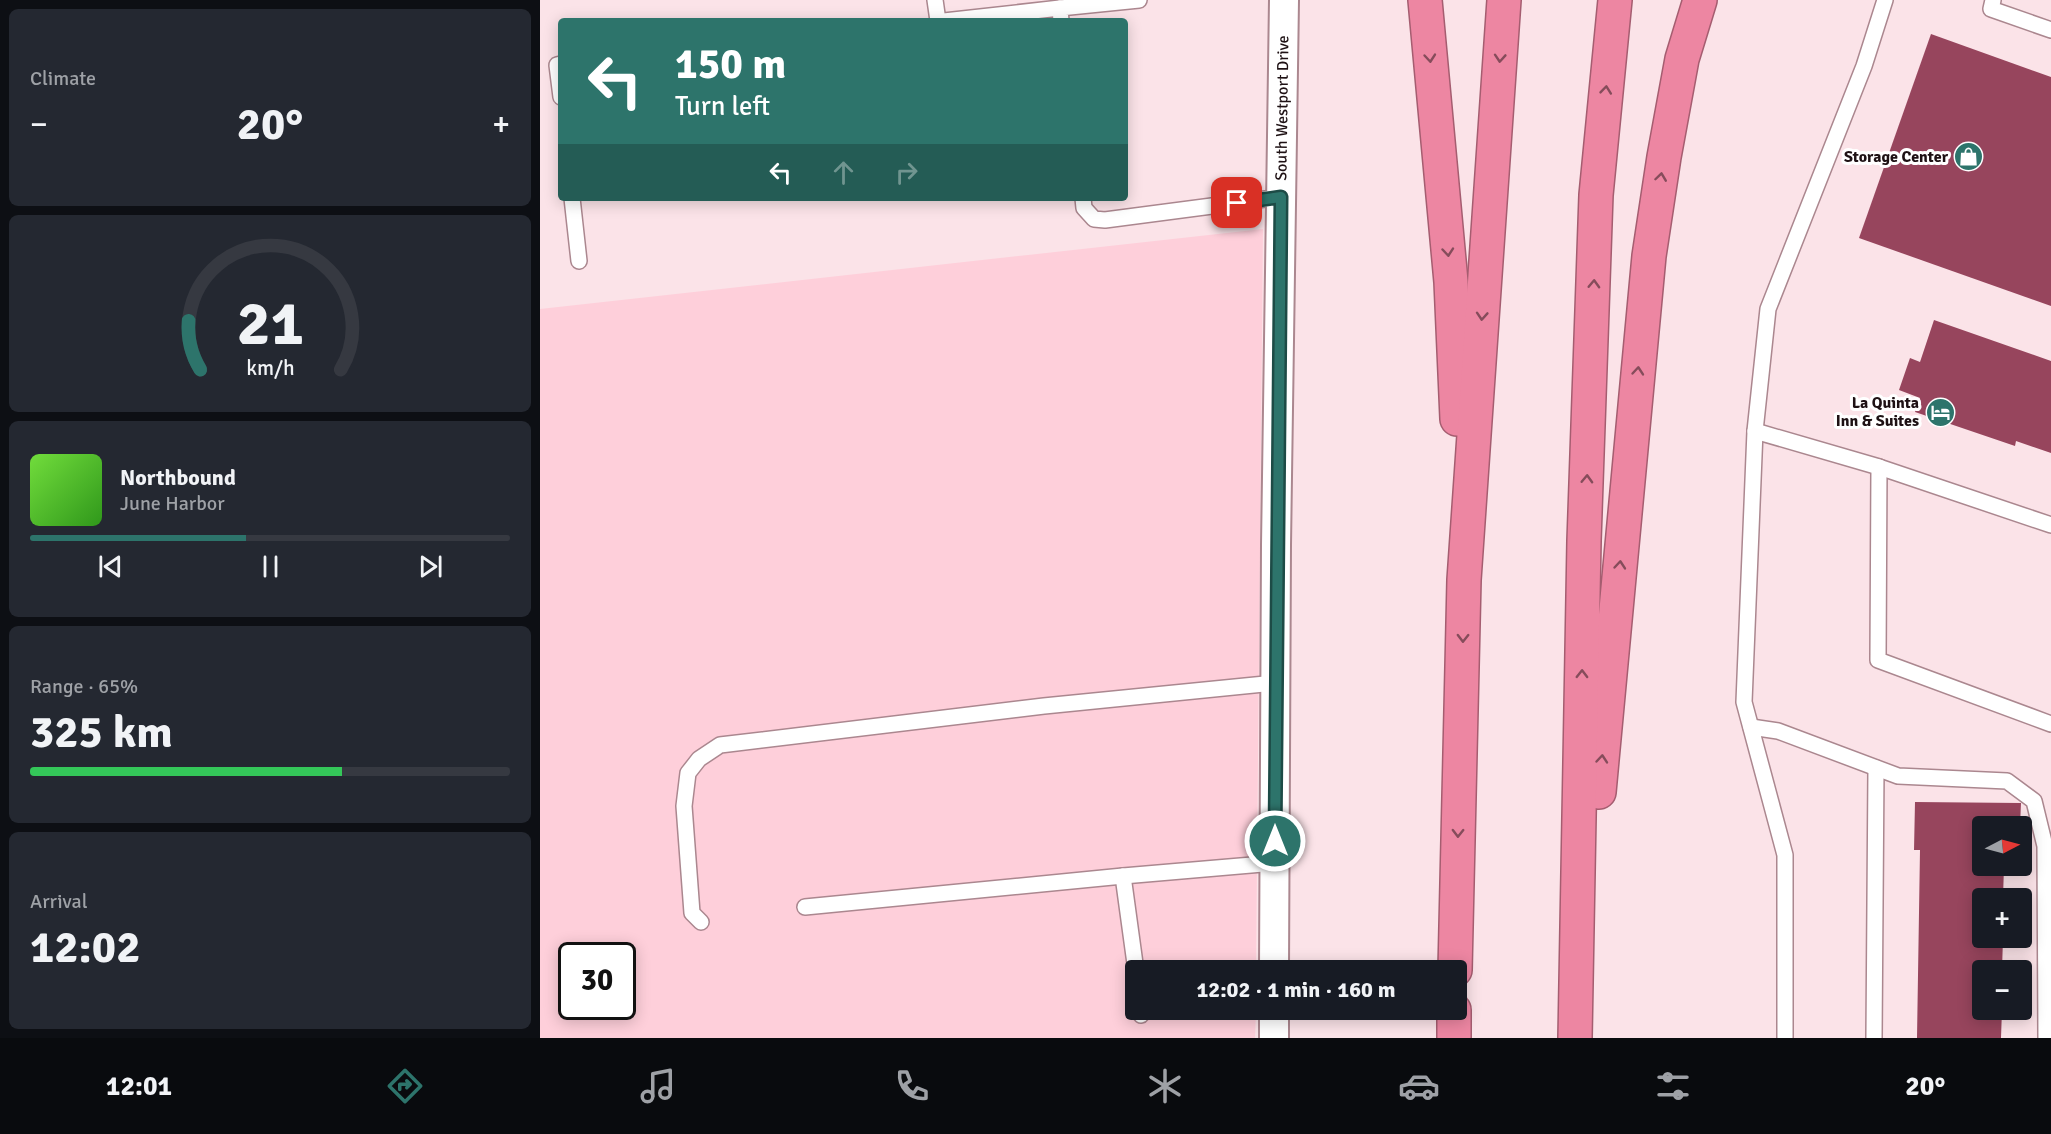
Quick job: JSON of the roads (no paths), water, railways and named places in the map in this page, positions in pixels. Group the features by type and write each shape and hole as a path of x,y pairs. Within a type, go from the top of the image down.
{"highway":[{"path":"1425,0 1451,282 1464,580"},
{"path":"1455,960 1464,580 1504,0"},
{"path":"1575,1032 1584,541 1596,195 1615,0"},
{"path":"1575,1032 1649,256 1682,59 1700,0"},
{"path":"1454,1020 1454,1038"}],"street":[{"name":"South Westport Drive","path":"1274,960 1275,683 1284,0"},
{"path":"1274,1020 1274,1038"}],"lane":[{"path":"935,0 938,18"},
{"path":"994,18 1061,14 1139,0"},
{"path":"1785,1038 1785,855 1744,702 1755,431 1768,309 1859,77 1885,0"},
{"path":"1993,0 1990,9 2051,30"},
{"path":"1083,201 1084,208 1094,219 1105,220 1281,197"},
{"path":"572,201 579,261"},
{"path":"1755,431 1879,467 2051,525"},
{"path":"1879,467 1878,660 2051,724"},
{"path":"701,922 692,913 684,806 688,773 699,759 720,745 1044,706 1275,683"},
{"path":"1751,727 1778,732 1898,776 2007,781 2034,801 2044,846 2046,1038"},
{"path":"1874,1038 1876,768"},
{"path":"805,907 1275,863"},
{"path":"1124,876 1135,960"}],"place":[{"name":"Storage Center","path":"1969,157"},
{"name":"La Quinta Inn & Suites","path":"1940,412"}]}
